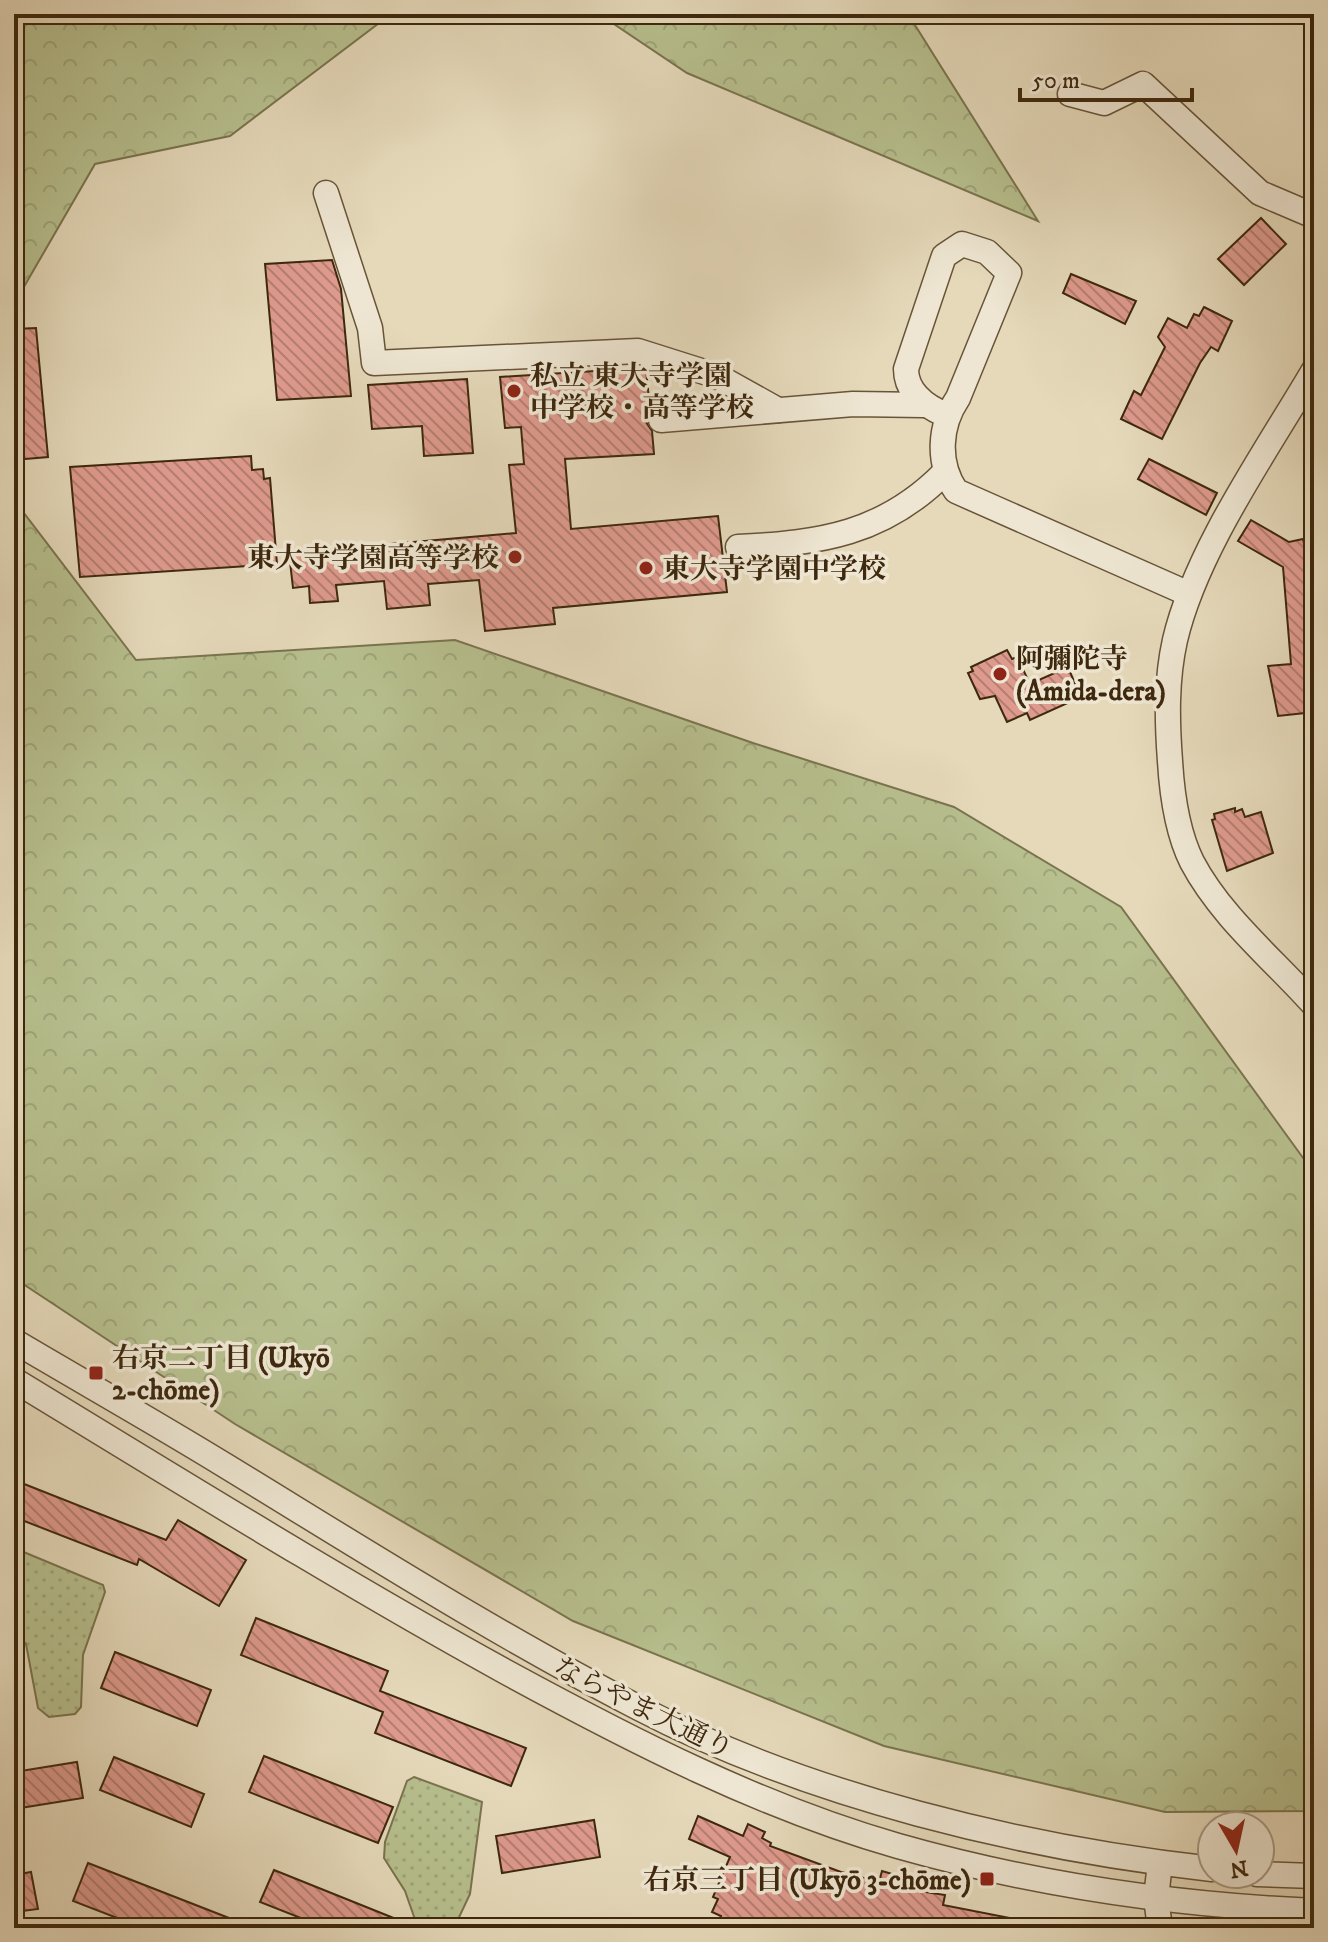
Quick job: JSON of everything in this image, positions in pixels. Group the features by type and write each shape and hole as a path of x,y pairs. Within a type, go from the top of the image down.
{"street":[{"path":"1070,94 1104,103 1143,84 1260,193 1314,216"},
{"path":"326,193 370,328 374,363 638,351 717,376 778,410"},
{"path":"661,420 853,404 935,410 958,398 1009,273 987,252 962,244 944,256 906,369 906,379 935,410 944,473 956,491 1189,594"},
{"path":"1314,370 1234,506 1189,594 1175,638 1167,713 1178,824 1191,860 1206,886 1314,1005"},
{"path":"738,547 786,545 861,529 906,508 944,473"},
{"name":"ならやま大通り","path":"14,1341 437,1596 640,1710 770,1765 909,1810 1160,1863 1196,1867"},
{"name":"ならやま大通り","path":"14,1380 422,1625 628,1738 780,1804 897,1846 990,1868 1156,1898 1314,1911"},
{"path":"1160,1863 1156,1898 1160,1928"},
{"path":"1276,1875 1314,1876"}],"green space":[{"path":"14,14 391,14 230,136 95,164 14,304"},
{"path":"599,14 908,14 1038,221 687,73"},
{"path":"14,500 136,660 455,640 753,743 954,807 1121,907 1314,1173 1314,1811 1165,1812 884,1746 573,1621 235,1424 14,1278"},
{"path":"14,1548 103,1585 105,1592 83,1655 81,1707 75,1714 49,1717 38,1708 26,1644 14,1631"},
{"path":"414,1777 482,1802 470,1894 454,1928 418,1928 405,1891 384,1858 385,1842 407,1781"}],"building":[{"path":"1261,218 1286,244 1244,285 1218,259"},
{"path":"332,260 341,289 351,396 277,400 265,264"},
{"path":"1071,274 1136,301 1125,324 1063,293"},
{"path":"1204,307 1232,321 1218,351 1211,347 1200,363 1162,439 1121,419 1134,391 1141,395 1165,347 1158,337 1168,318 1187,328 1194,314 1199,316"},
{"path":"36,328 48,457 14,460 14,329"},
{"path":"646,369 650,410 646,422 652,431 654,454 565,459 571,529 718,516 727,592 553,608 555,624 485,631 479,580 428,584 430,605 387,609 384,581 336,585 338,601 310,603 309,586 293,588 289,553 516,533 509,465 524,464 521,427 505,428 500,377"},
{"path":"467,379 473,453 424,456 422,426 372,429 368,385"},
{"path":"251,456 252,470 263,469 264,479 270,478 277,564 80,577 70,467"},
{"path":"1149,459 1217,493 1206,515 1138,479"},
{"path":"1251,520 1289,542 1303,539 1314,587 1314,712 1278,716 1268,666 1291,664 1283,567 1238,541"},
{"path":"1007,650 1012,659 1017,657 1030,684 1068,667 1076,686 1067,690 1072,701 1030,720 1027,713 1007,722 995,696 980,699 968,673 973,671 971,667"},
{"path":"1235,808 1235,812 1242,809 1245,817 1261,812 1273,853 1227,871 1212,820 1215,819 1214,814"},
{"path":"14,1480 166,1540 178,1520 246,1560 219,1606 139,1559 137,1565 14,1517"},
{"path":"256,1618 388,1671 380,1691 526,1748 511,1786 375,1733 383,1712 241,1655"},
{"path":"115,1652 211,1690 197,1726 101,1688"},
{"path":"264,1756 393,1807 378,1843 249,1792"},
{"path":"114,1757 204,1794 191,1827 100,1790"},
{"path":"77,1762 83,1798 14,1809 14,1772"},
{"path":"698,1816 743,1836 748,1824 765,1832 762,1838 771,1843 770,1846 841,1872 879,1882 882,1871 909,1879 906,1889 945,1895 943,1905 1015,1919 1014,1928 715,1928 721,1916 712,1912 718,1899 713,1897 730,1857 689,1839"},
{"path":"594,1820 600,1857 502,1873 496,1836"},
{"path":"88,1863 252,1927 143,1928 73,1901"},
{"path":"274,1870 416,1928 326,1928 260,1902"},
{"path":"31,1872 38,1909 14,1912 14,1875"}],"place":[{"name":"私立 東大寺学園 中学校・高等学校","path":"514,391"},
{"name":"東大寺学園高等学校","path":"515,557"},
{"name":"東大寺学園中学校","path":"646,568"},
{"name":"阿彌陀寺 (Amida-dera)","path":"1000,674"},
{"name":"右京二丁目 (Ukyō 2-chōme)","path":"96,1373"},
{"name":"右京三丁目 (Ukyō 3-chōme)","path":"987,1879"}]}
